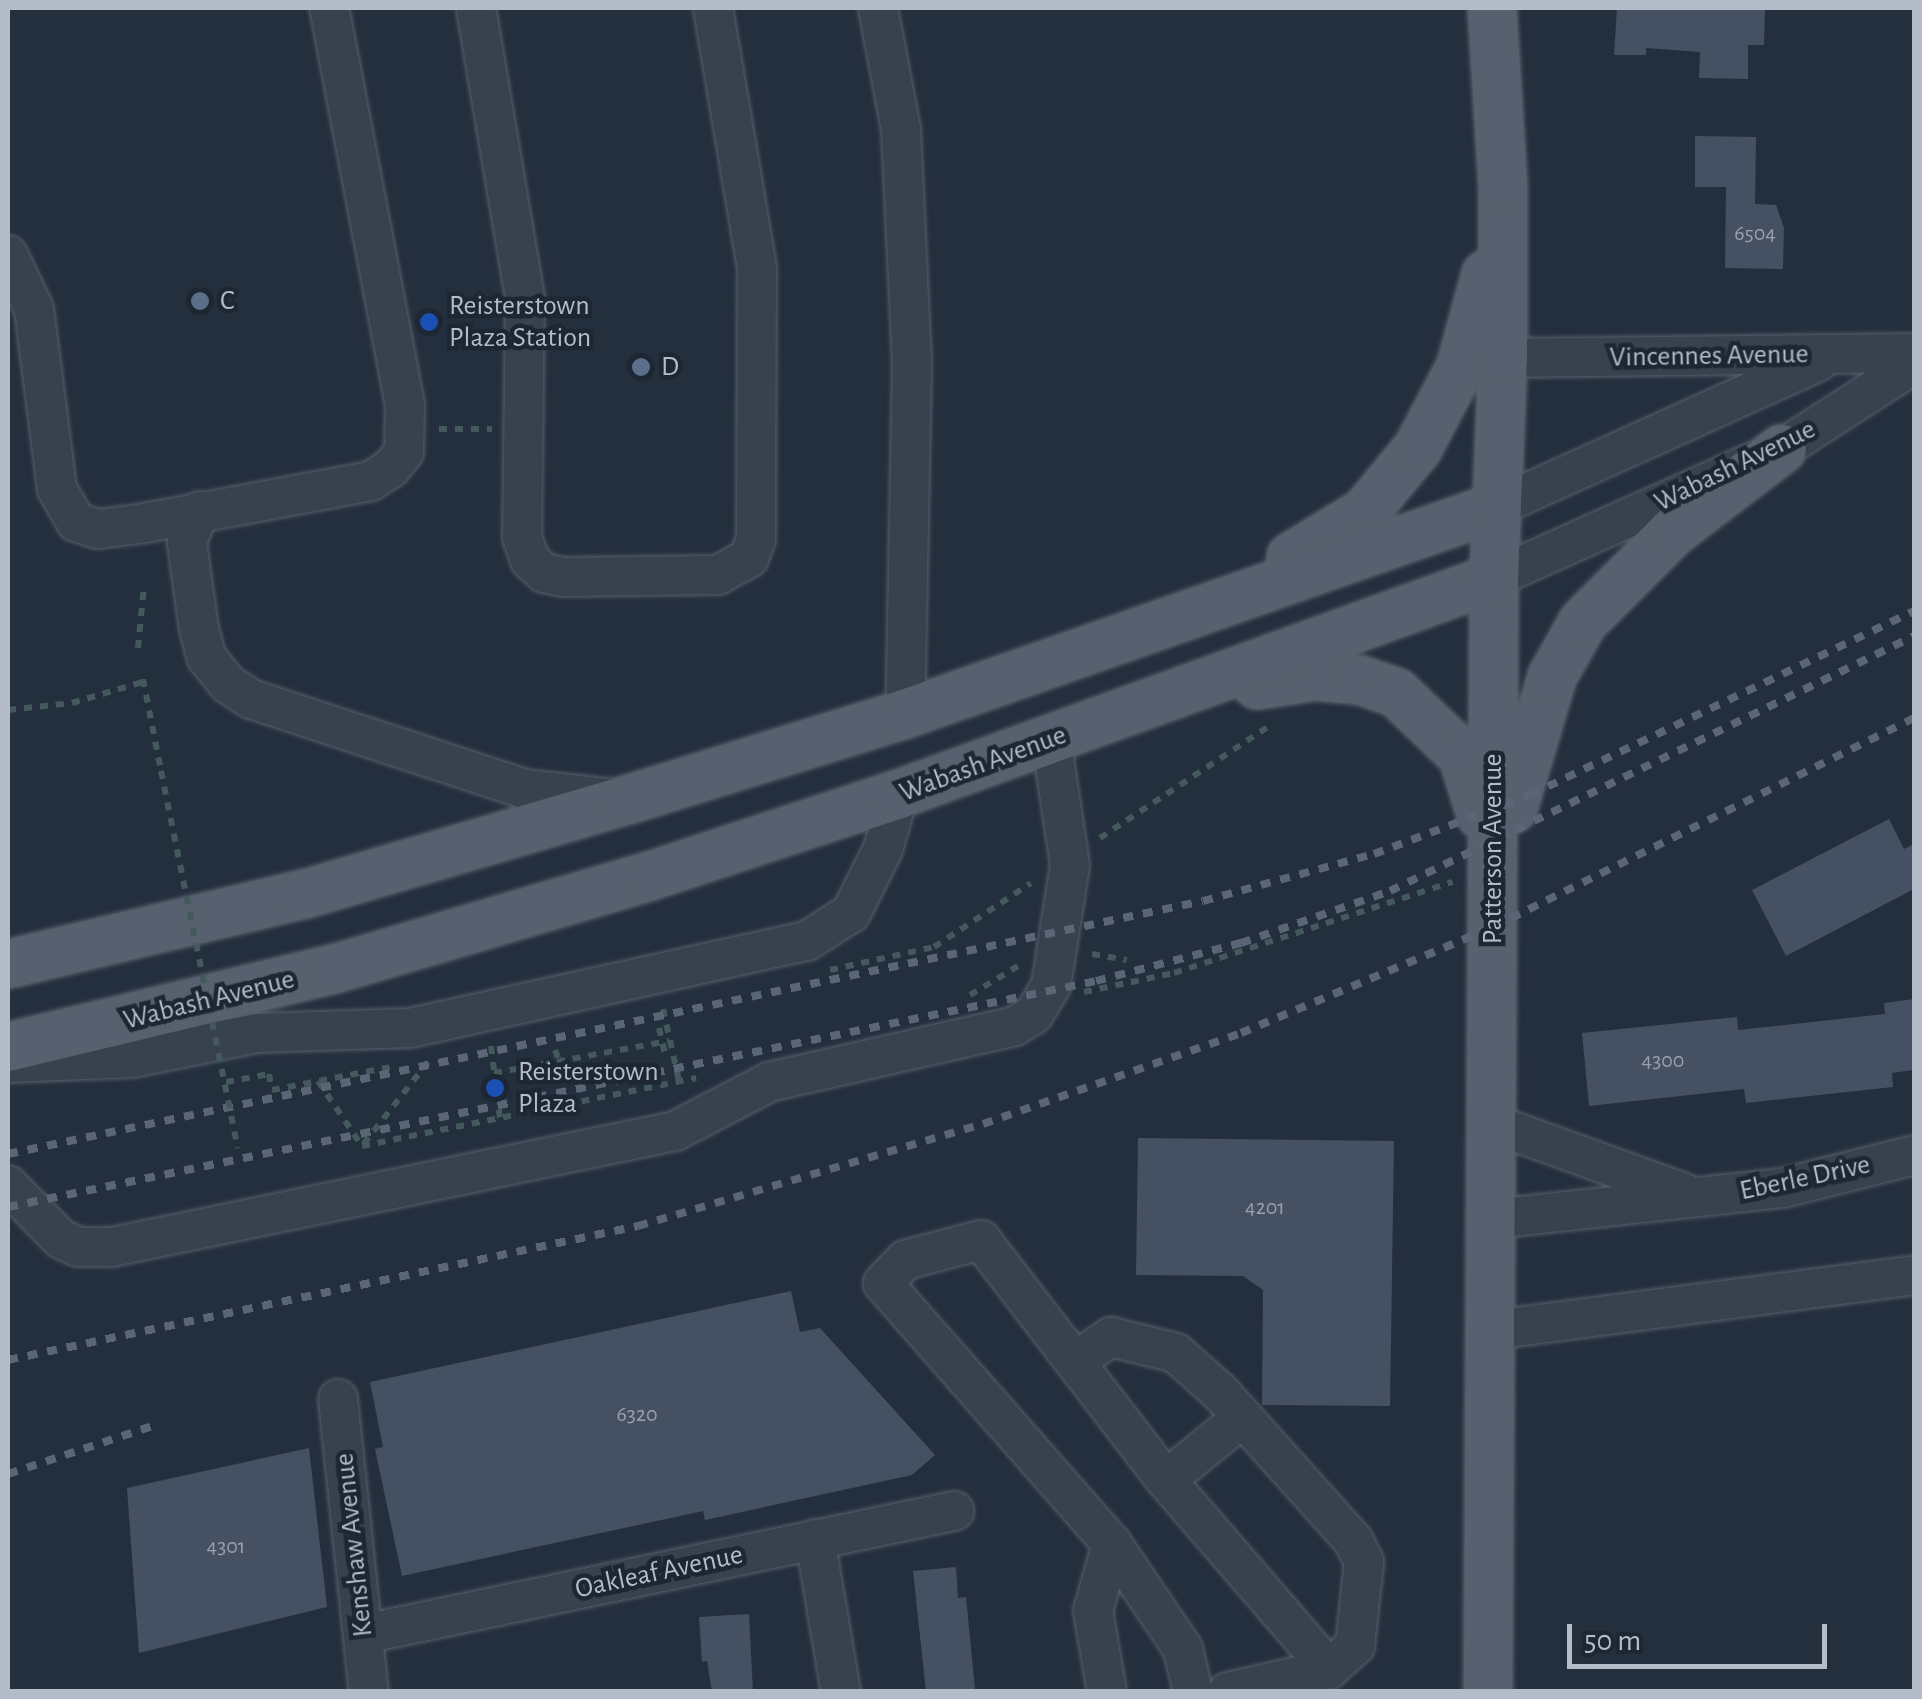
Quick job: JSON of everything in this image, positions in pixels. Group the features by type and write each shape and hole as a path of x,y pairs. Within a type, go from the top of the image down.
{"main road":[{"name":"Patterson Avenue","path":"1488,1692 1493,1330 1494,578 1503,358 1503,187 1492,8"},
{"path":"1100,647 1308,548 1365,512 1418,448 1461,366 1503,187"},
{"path":"1494,890 1529,739 1582,622 1673,532 1782,449"},
{"path":"8,964 305,894 627,800 905,714 1496,507"},
{"name":"Wabash Avenue","path":"8,1047 334,969 899,794 1494,578"},
{"path":"1130,710 1315,676 1360,680 1398,694 1424,712 1463,756 1476,788 1494,890"}],"street":[{"path":"8,255 34,310 65,510 98,530 371,481 404,452 408,430 329,8"},
{"path":"476,8 525,297 522,537 530,560 544,574 718,575 750,558 756,539 757,268 713,8"},
{"path":"878,8 902,130 912,364 905,714"},
{"name":"Vincennes Avenue","path":"1503,358 1914,353"},
{"path":"1496,507 1835,354"},
{"name":"Wabash Avenue","path":"1494,578 1782,449 1914,364"},
{"path":"200,511 186,543 199,629 207,658 228,684 250,699 524,789 627,800"},
{"path":"8,1186 60,1239 78,1247 112,1247 675,1131 769,1082 1015,1026 1034,1014 1051,986 1070,865 1050,740"},
{"path":"8,1063 132,1058 258,1033 410,1028 806,941 850,913 883,848 899,794"},
{"name":"Eberle Drive","path":"1491,1123 1696,1197"},
{"name":"Eberle Drive","path":"1493,1219 1784,1188 1914,1155"},
{"path":"1192,1692 1183,1649 1112,1544 883,1284 905,1260 981,1240 1078,1359 1166,1480 1329,1669"},
{"path":"1493,1330 1914,1276"},
{"path":"1078,1359 1111,1337 1176,1354 1243,1417 1353,1540 1364,1562 1355,1646 1329,1669 1228,1692"},
{"name":"Kenshaw Avenue","path":"338,1399 369,1692"},
{"path":"1166,1480 1243,1417"},
{"name":"Oakleaf Avenue","path":"364,1634 954,1511"},
{"path":"815,1539 841,1692"},
{"path":"1108,1692 1092,1611 1112,1544"}],"path":[{"path":"408,430 524,429"},
{"path":"138,648 144,586"},
{"path":"8,710 72,703 143,682 238,1148"},
{"path":"1094,841 1278,720"},
{"path":"1076,952 1126,960"},
{"path":"970,995 1022,964"},
{"path":"663,1008 666,1059"},
{"path":"659,1028 678,1081"},
{"path":"494,1073 666,1041"},
{"path":"491,1046 500,1118"},
{"path":"555,1050 566,1080"},
{"path":"226,1082 269,1074 272,1090 430,1060"},
{"path":"318,1081 362,1146"}],"building":[{"path":"1617,8 1765,8 1764,45 1748,45 1748,79 1699,78 1700,52 1646,48 1646,55 1614,55"},
{"path":"1695,136 1756,137 1755,204 1776,205 1784,228 1783,269 1725,268 1726,187 1695,187"},
{"path":"1889,819 1904,849 1914,844 1914,889 1786,956 1752,890"},
{"path":"1914,999 1914,1070 1892,1073 1893,1087 1746,1103 1744,1089 1589,1106 1582,1033 1737,1017 1738,1030 1885,1014 1884,1003"},
{"path":"1138,1138 1394,1141 1390,1406 1262,1405 1263,1290 1243,1276 1136,1275"},
{"path":"791,1291 800,1332 820,1328 935,1455 912,1475 705,1520 703,1511 402,1576 375,1449 383,1447 370,1382"},
{"path":"309,1448 327,1607 139,1653 127,1488"},
{"path":"956,1567 958,1598 966,1597 975,1689 926,1692 913,1571"},
{"path":"749,1614 753,1692 712,1692 707,1661 702,1662 699,1617"}],"railway":[{"path":"8,1154 1203,901 1374,854 1530,795 1914,611"},
{"path":"8,1207 1096,981 1241,943 1390,891 1914,636"},
{"path":"8,1360 638,1226 983,1124 1241,1033 1493,927 1914,718"},
{"path":"8,1474 158,1424"}],"place":[{"name":"C","path":"200,301"},
{"name":"Reisterstown Plaza Station","path":"429,322"},
{"name":"D","path":"641,367"},
{"name":"Reisterstown Plaza","path":"495,1088"}]}
